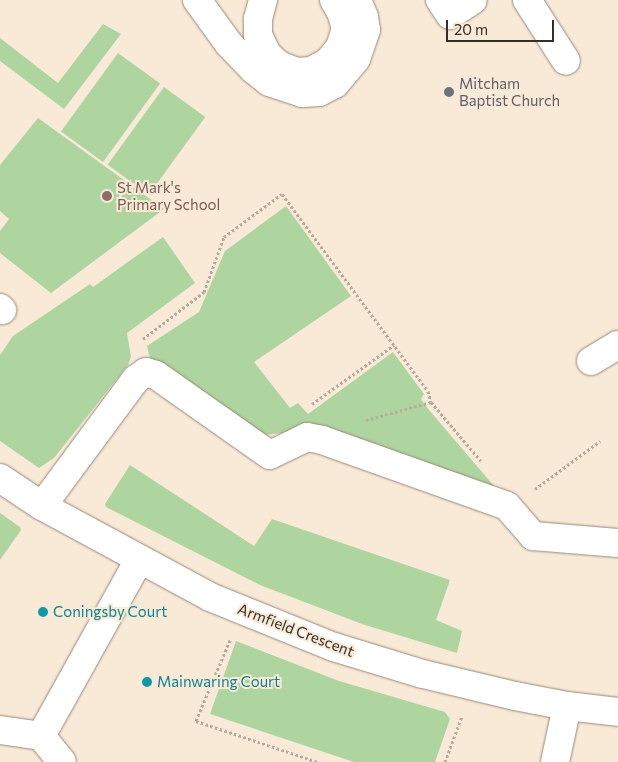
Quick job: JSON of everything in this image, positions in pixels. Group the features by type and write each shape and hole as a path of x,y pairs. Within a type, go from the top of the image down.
{"street":[{"path":"197,0 229,44 253,69 269,82 302,93 319,92 335,84 356,59 366,30 364,17 344,4"},
{"path":"213,0 229,44"},
{"path":"440,0 450,15 473,0"},
{"path":"528,0 566,61"},
{"path":"258,6 258,36 267,54 279,66 296,72 311,71 328,62 340,47 346,29 344,4"},
{"path":"591,361 618,344"},
{"path":"42,506 136,378 146,372 156,375 270,455 307,437 325,435 507,506 534,536 618,544"},
{"name":"Armfield Crescent","path":"0,478 42,506 210,597 334,647 423,674 567,706 618,712"},
{"path":"41,736 139,560"},
{"path":"555,762 567,706"},
{"path":"0,730 41,736 62,762"}],"path":[{"path":"146,372 139,341 204,292 224,237 282,194 428,390 431,402 486,467"},
{"path":"394,345 310,406 325,435 431,402"},
{"path":"507,506 516,503 600,441"},
{"path":"231,639 196,721 318,762"},
{"path":"445,762 465,706"}],"green space":[{"path":"103,24 121,34 64,109 0,61 0,38 58,83"},
{"path":"118,53 160,84 103,162 61,131"},
{"path":"164,87 205,117 149,195 108,165"},
{"path":"38,118 164,209 51,293 0,253 0,231 9,219 0,211 0,165"},
{"path":"286,206 351,296 254,362 290,408 298,403 308,414 393,352 424,394 421,399 429,410 500,493 316,429 265,435 150,359 147,346 199,312 225,251"},
{"path":"163,237 195,283 127,333 131,357 128,365 54,458 39,468 0,441 0,355 13,336 90,284 93,287"},
{"path":"130,465 254,546 272,519 450,580 436,620 462,631 457,653 362,624 260,585 106,507 105,504"},
{"path":"0,513 20,527 21,530 0,560"},
{"path":"236,641 339,681 445,712 450,719 435,762 354,762 210,714"}],"place":[{"name":"Mitcham Baptist Church","path":"449,92"},
{"name":"St Mark's Primary School","path":"107,196"},
{"name":"Coningsby Court","path":"43,612"},
{"name":"Mainwaring Court","path":"147,682"}]}
